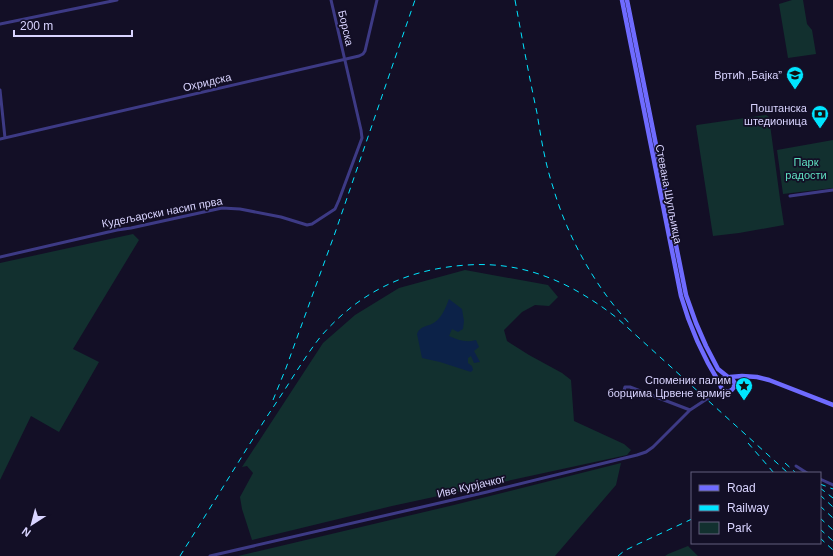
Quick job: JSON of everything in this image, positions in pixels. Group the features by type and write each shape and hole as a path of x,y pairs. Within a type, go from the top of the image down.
{"main road":[{"name":"Стевана Шупљикца","path":"622,0 681,296 696,340 720,384"},
{"name":"Стевана Шупљикца","path":"627,0 686,295 696,323 716,367 729,377"},
{"path":"729,377 733,380 734,386"},
{"path":"747,377 734,386 731,391 725,391 722,389 720,384 722,379 729,377 747,377 757,377 769,380 833,405"}],"street":[{"path":"0,24 117,0"},
{"name":"Борска","path":"331,0 344,59"},
{"name":"Охридска","path":"0,139 363,54 377,0"},
{"name":"Кудељарски насип прва","path":"0,257 222,208 240,209 281,217 307,226 312,224 334,209 339,200 362,138 344,59"},
{"path":"0,90 4,138"},
{"path":"790,196 833,190"},
{"path":"716,393 720,384"},
{"path":"623,394 625,387 630,387 690,410"},
{"path":"716,393 725,391"},
{"name":"Иве Курјачког","path":"210,556 487,492 638,455 653,447 690,410 716,393"},
{"path":"796,466 805,472"},
{"path":"821,479 833,484"}],"green space":[{"path":"792,0 803,0 807,24 812,30 816,54 788,58 779,4"},
{"path":"766,115 769,117 784,225 713,236 696,126"},
{"name":"Парк радости","path":"833,140 833,188 783,194 777,150"},
{"path":"133,234 139,240 73,349 99,362 59,432 31,416 0,480 0,263"},
{"path":"465,270 548,285 558,297 549,306 535,305 522,312 504,330 507,341 562,373 571,380 574,421 624,444 631,450 627,455 392,506 252,540 242,509 240,497 253,473 247,466 242,467 323,343 355,315 399,288"},
{"path":"621,463 616,485 555,556 238,556 454,505"},
{"path":"688,546 698,556 665,556 668,554"}],"water":[{"path":"449,299 462,309 464,321 463,329 458,332 452,329 449,336 462,341 476,340 479,347 474,351 480,362 474,363 471,356 468,358 468,363 472,366 473,370 471,372 422,358 417,334 418,331 433,324 440,317 444,312"}],"railway":[{"path":"273,400 335,233 415,0"},
{"path":"515,0 545,160 559,205 574,242 594,277 617,310 630,324"},
{"path":"180,556 266,418 322,335 353,306 387,285 405,277 445,267 467,265 509,267 547,277 583,294 617,318 787,472"},
{"path":"748,443 773,472"},
{"path":"785,463 795,472"},
{"path":"821,484 833,489"},
{"path":"821,489 833,498"},
{"path":"821,496 833,507"},
{"path":"821,507 833,518"},
{"path":"618,556 624,551 691,519"},
{"path":"821,519 833,530"},
{"path":"821,530 833,541"},
{"path":"821,539 833,550"}],"place":[{"name":"Вртић „Бајка”","path":"795,90"},
{"name":"Поштанска штедионица","path":"820,129"},
{"name":"Споменик палим борцима Црвене армије","path":"744,401"}]}
